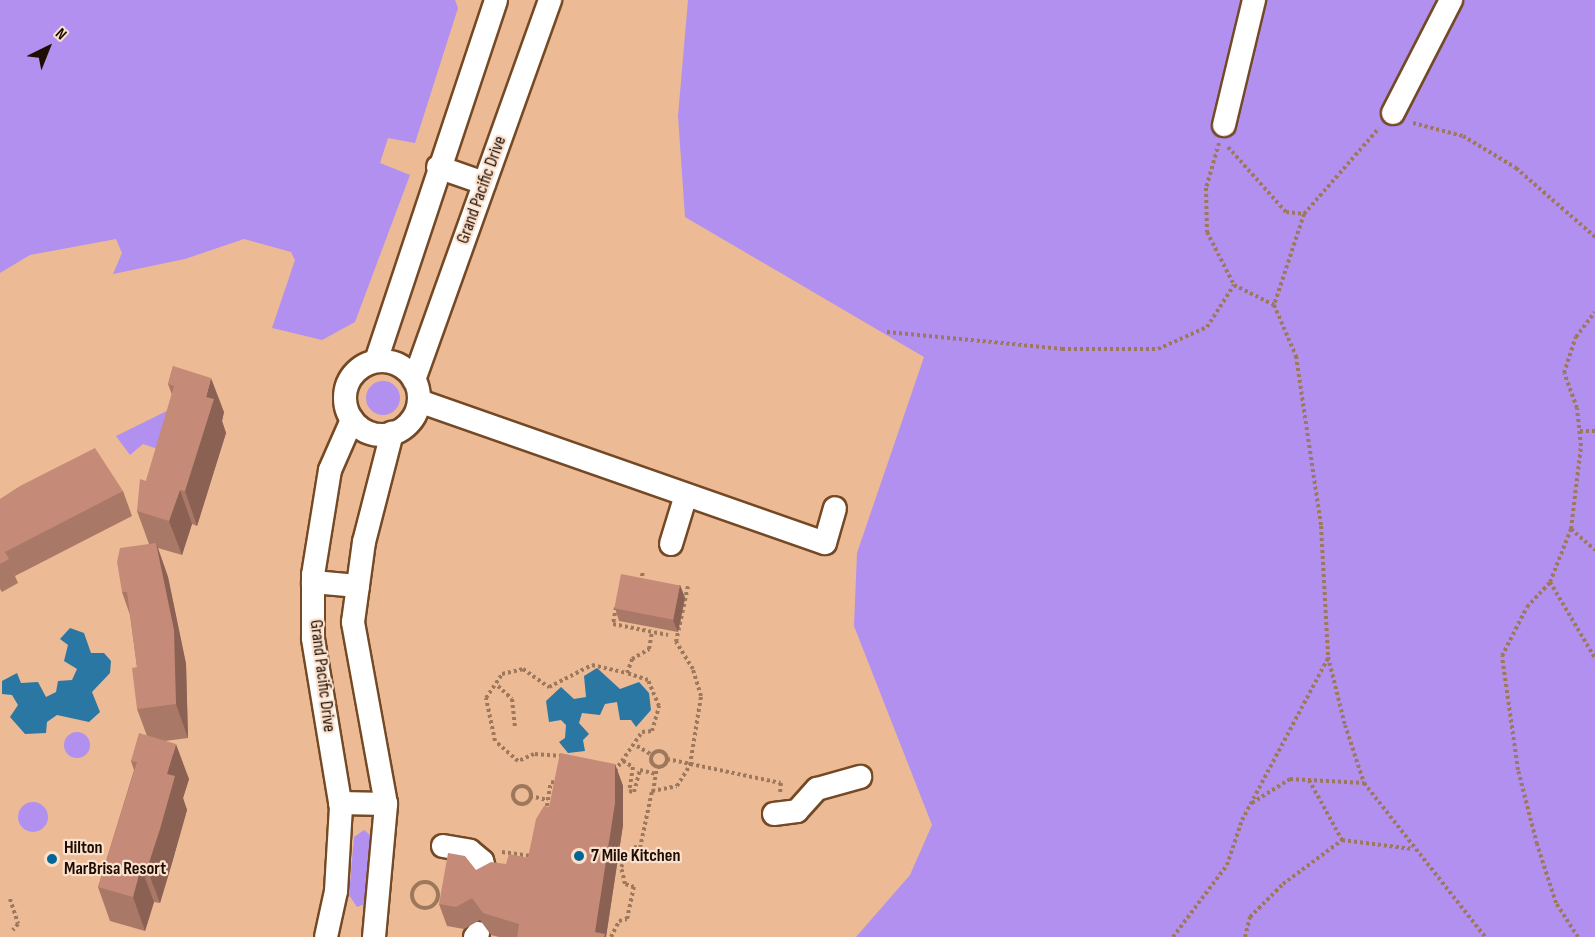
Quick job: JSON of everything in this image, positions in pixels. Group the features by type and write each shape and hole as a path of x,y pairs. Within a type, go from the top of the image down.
{"street":[{"path":"376,361 438,167 496,0"},
{"name":"Grand Pacific Drive","path":"417,391 484,183 550,0"},
{"path":"1224,125 1254,0"},
{"path":"1393,113 1451,0"},
{"path":"438,167 484,183"},
{"path":"417,391 410,422 392,433 370,432 352,420 345,402 348,383 358,369 376,361 398,364 417,391 686,495 825,543 836,508"},
{"name":"Grand Pacific Drive","path":"326,937 336,891 340,803 313,638 313,582 330,470 352,420"},
{"name":"Grand Pacific Drive","path":"374,937 386,804 353,622 358,586 392,433"},
{"path":"671,544 686,495"},
{"path":"313,582 358,586"},
{"path":"777,805 797,811 817,789 860,777"},
{"path":"340,803 386,804"},
{"path":"442,846 476,856 487,879"}],"path":[{"path":"1274,305 1304,214 1393,113 1463,136 1516,168 1595,237"},
{"path":"1224,125 1229,154 1286,212 1304,214"},
{"path":"1224,125 1206,188 1207,232 1234,285 1274,305 1296,356 1321,526 1328,657 1364,783 1414,850 1485,937"},
{"path":"887,332 1062,349 1158,349 1207,327 1234,285"},
{"path":"1578,937 1556,903 1537,844 1518,770 1502,656 1527,607 1550,582 1571,529 1580,431 1564,373 1576,337 1595,312"},
{"path":"1580,431 1595,431"},
{"path":"1571,529 1595,550"},
{"path":"639,589 643,571"},
{"path":"1550,582 1595,658"},
{"path":"653,792 677,786 690,765 701,696 693,669 676,642 688,586"},
{"path":"617,603 613,624 668,635"},
{"path":"627,673 632,659 649,649 652,632"},
{"path":"1173,937 1227,865 1251,805 1328,657"},
{"path":"572,759 564,760 555,752 518,761 495,741 496,723 486,698 498,686 501,674 512,668 533,672 549,687 591,665 648,680 658,696 652,731 642,732 637,746 615,771 605,765"},
{"path":"498,686 512,699 515,727"},
{"path":"611,937 619,921 627,920 634,887 625,884 621,867 634,847 640,848 657,767 652,755 637,746"},
{"path":"652,755 661,752 667,759 690,765 781,783 777,805"},
{"path":"657,767 667,759"},
{"path":"563,767 564,760"},
{"path":"622,761 633,767 629,790 634,792 639,770 656,774"},
{"path":"544,822 551,782 559,783 561,773"},
{"path":"1251,805 1290,779 1364,783"},
{"path":"1309,780 1327,804 1342,840"},
{"path":"530,796 520,803 513,795 522,786 530,796 548,800"},
{"path":"1245,937 1250,917 1283,884 1342,840 1414,850"},
{"path":"502,852 538,857"},
{"path":"437,897 423,908 412,893 420,883 429,883 437,897 445,899"},
{"path":"10,899 18,924 13,930"}],"shaded area":[{"path":"0,0 455,0 458,8 415,143 388,138 380,163 410,175 355,322 322,340 272,328 295,260 291,252 244,239 185,259 113,274 122,253 116,239 30,255 0,273"},
{"path":"688,0 1595,0 1595,937 856,937 910,875 932,825 854,626 857,553 924,357 685,217 678,116"},
{"path":"383,381 395,386 400,398 395,410 383,415 371,410 366,398 371,386"},
{"path":"175,407 161,450 143,444 130,455 116,436"},
{"path":"77,732 86,736 90,745 86,754 77,758 68,754 64,745 68,736"},
{"path":"33,802 44,806 48,817 44,828 33,832 22,828 18,817 22,806"},
{"path":"364,830 370,835 369,877 365,904 357,907 349,895 354,837"}],"water":[{"path":"70,628 84,633 91,653 104,653 111,661 110,673 92,692 100,712 89,722 57,715 47,722 46,733 25,734 10,717 18,705 12,695 2,694 2,681 17,673 21,683 38,682 46,697 56,692 58,681 72,680 77,669 64,661 68,645 60,639"},
{"path":"597,668 620,689 639,682 649,693 651,710 636,727 631,720 620,720 617,702 605,704 600,715 582,713 579,723 589,734 583,740 585,751 568,753 559,742 565,738 566,725 561,720 549,722 546,701 561,687 574,699 586,697 584,676"}],"building":[{"path":"173,366 211,378 206,397 214,399 185,491 180,490 169,521 137,511 140,479 146,481 174,386 168,384"},
{"path":"95,448 123,491 5,552 9,559 0,564 0,499 20,486"},
{"path":"156,543 174,630 176,704 137,709 132,668 137,667 127,592 122,592 117,562 120,548"},
{"path":"621,574 680,585 673,620 614,608"},
{"path":"139,733 176,744 167,774 175,776 147,869 141,867 133,897 98,887 137,762 131,761"},
{"name":"7 Mile Kitchen","path":"560,753 615,764 615,803 595,932 605,934 604,937 517,937 519,924 483,913 472,898 456,907 439,904 448,853 465,856 476,870 491,862 506,864 509,854 528,858 536,819 544,806 549,807"}],"place":[{"name":"7 Mile Kitchen","path":"579,856"},
{"name":"Hilton MarBrisa Resort","path":"52,859"}]}
